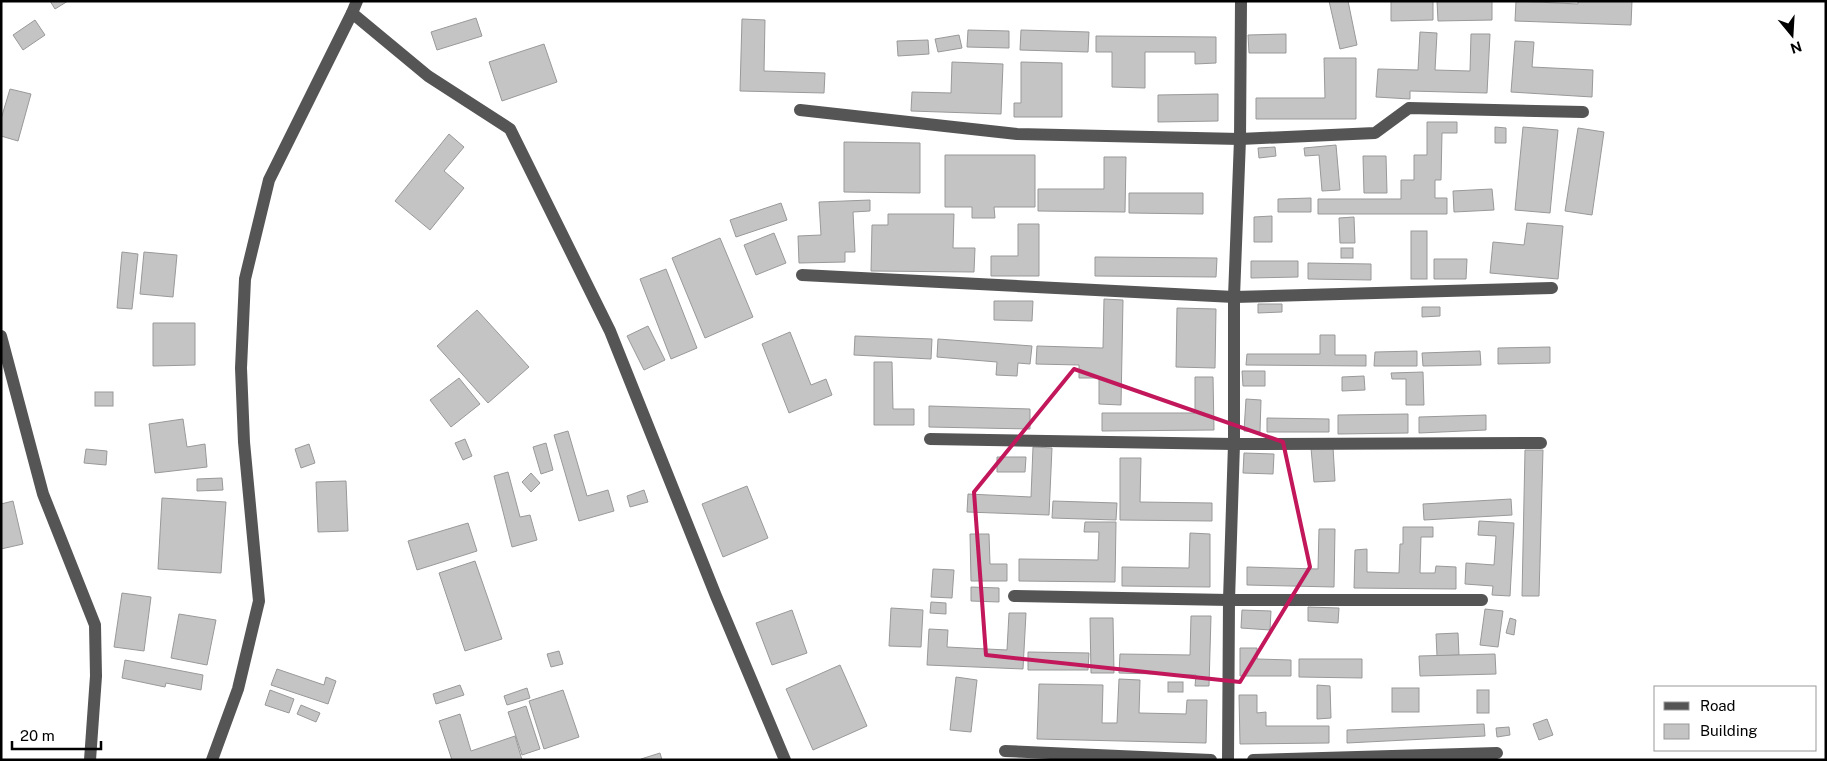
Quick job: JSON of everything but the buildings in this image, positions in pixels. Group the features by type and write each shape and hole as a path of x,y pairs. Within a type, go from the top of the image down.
{"street":[{"path":"1228,760 1234,444 1234,297 1240,139 1241,1"},
{"path":"212,760 238,689 259,601 244,442 241,377 245,279 269,180 355,7 428,76 510,130 610,331 785,760"},
{"path":"800,110 1017,134 1240,139 1375,133 1409,108 1583,112"},
{"path":"802,275 1234,297 1552,288"},
{"path":"1,336 43,494 95,625 96,676 90,760"},
{"path":"930,439 1234,444 1541,443"},
{"path":"1014,596 1230,600 1482,600"},
{"path":"1005,751 1211,760"},
{"path":"1252,760 1497,752"}],"highlighted area":[{"path":"1074,369 1283,442 1310,567 1240,682 986,655 974,492"}]}
